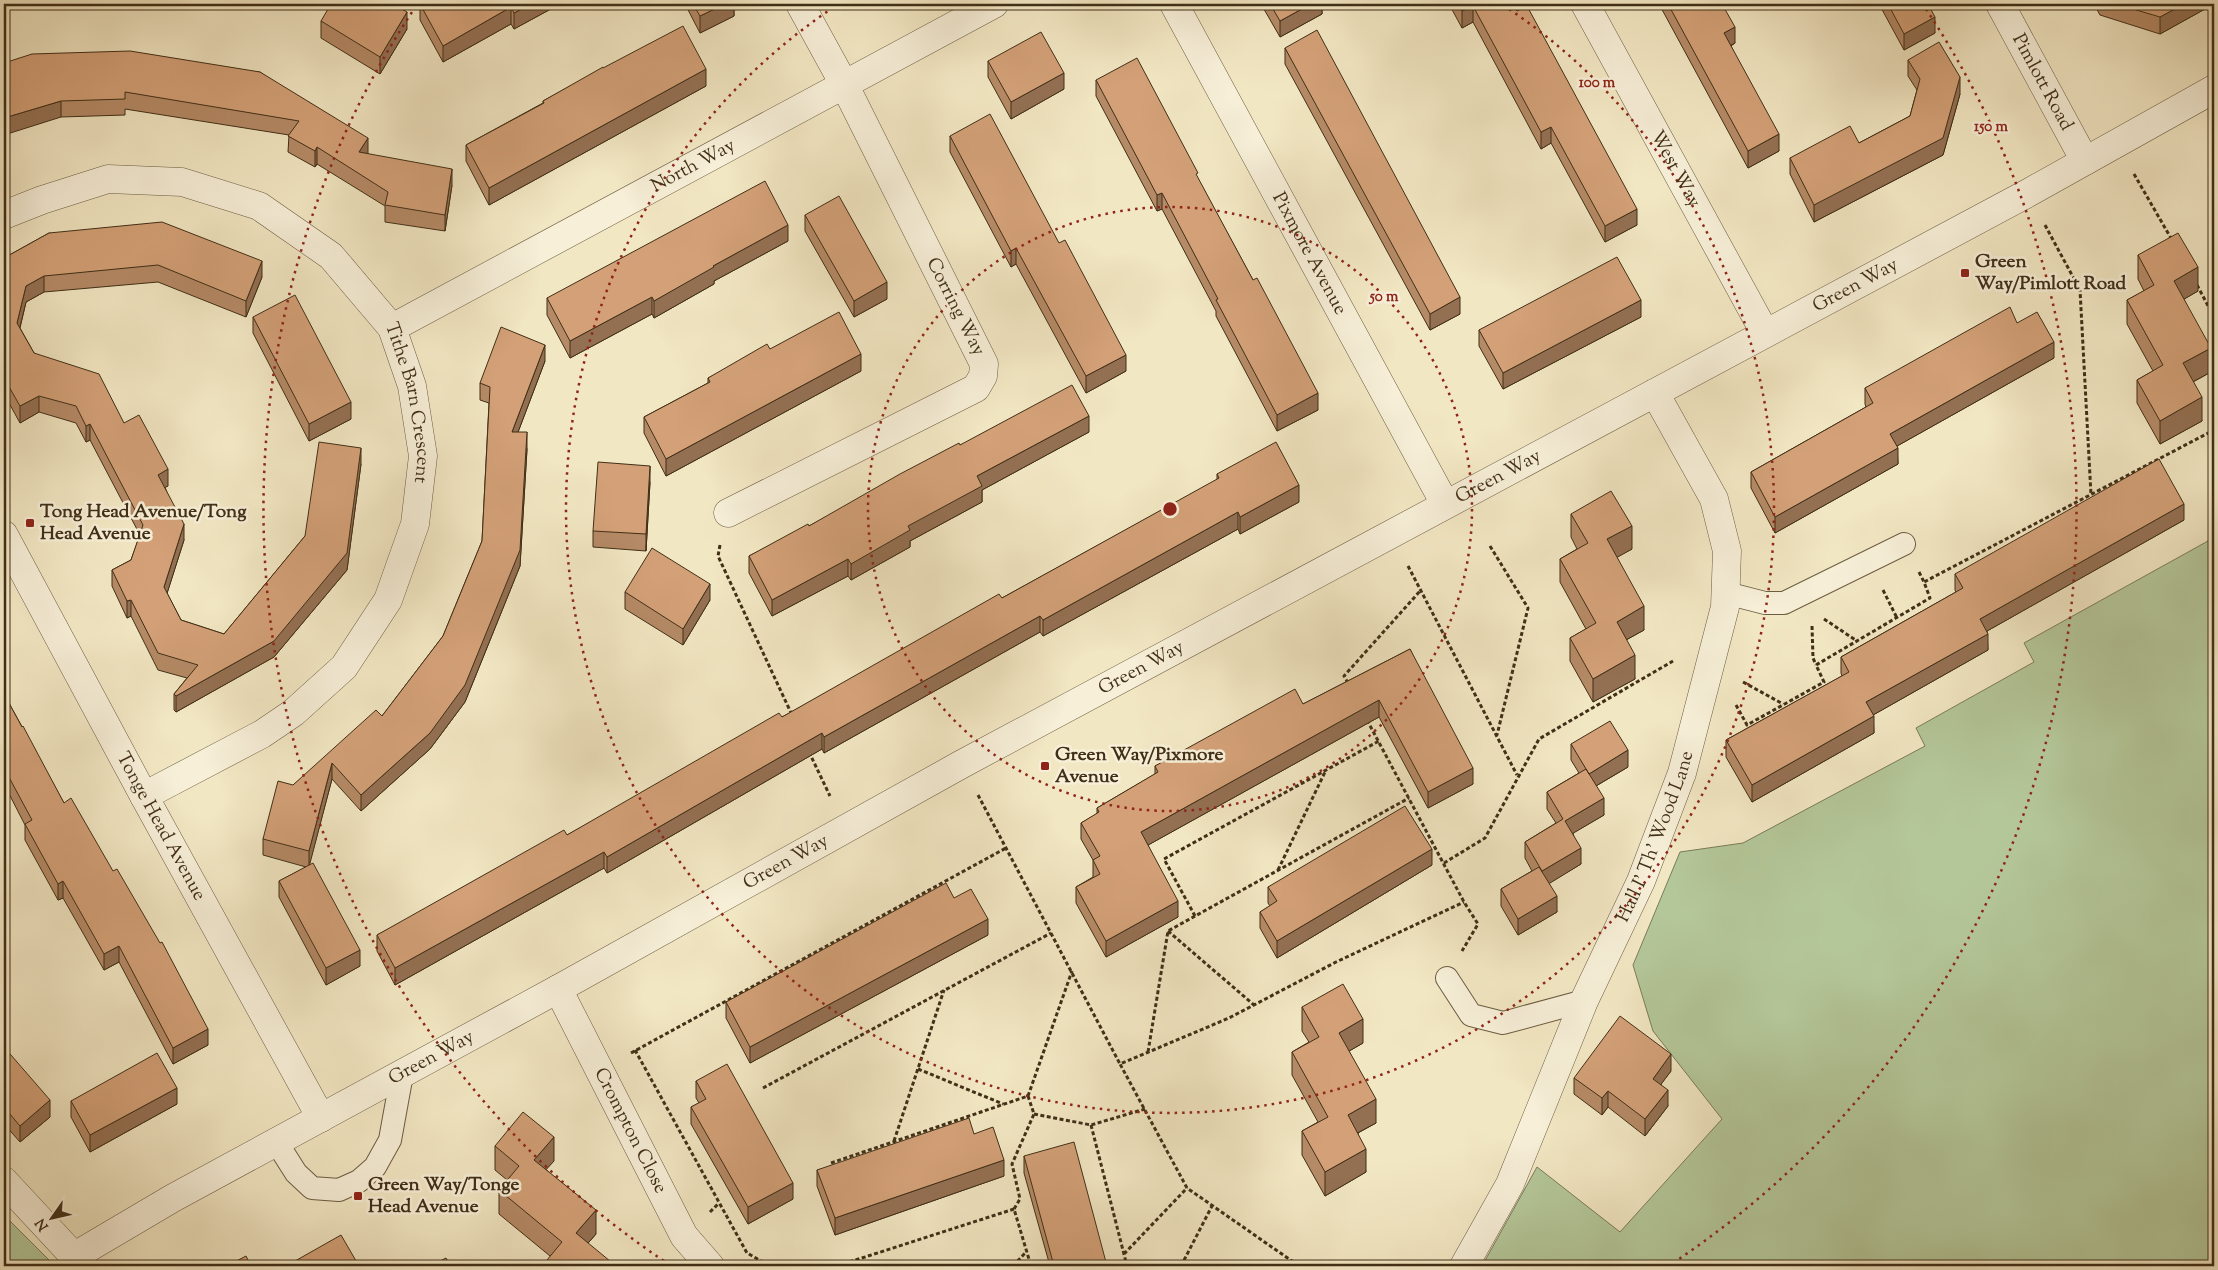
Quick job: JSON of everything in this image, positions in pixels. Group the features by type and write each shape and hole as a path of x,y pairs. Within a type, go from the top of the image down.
{"street":[{"name":"Corring Way","path":"728,513 976,388 983,376 984,364 845,86 800,4"},
{"name":"North Way","path":"392,328 845,86 994,4"},
{"name":"Pixmore Avenue","path":"1174,4 1445,504"},
{"name":"West Way","path":"1585,4 1765,333"},
{"name":"Pimlott Road","path":"2000,4 2085,161"},
{"name":"Green Way","path":"78,1262 173,1198 558,989 962,764 2028,193 2214,89"},
{"name":"Tithe Barn Crescent","path":"4,215 42,200 108,179 182,182 259,206 331,256 392,328 412,386 423,456 415,524 388,600 344,667 293,713 262,734 144,796"},
{"name":"Hall I' Th' Wood Lane","path":"1464,1266 1510,1184 1584,1002 1641,881 1682,773 1716,654 1726,593 1727,551 1714,499 1655,393"},
{"name":"Tonge Head Avenue","path":"4,535 144,796 321,1118"},
{"name":"Crompton Close","path":"558,989 684,1236 710,1266"},
{"path":"4,1181 78,1262"}],"lane":[{"path":"1726,593 1766,603 1784,603 1904,544"},
{"path":"1447,978 1471,1016 1503,1023 1584,1002"},
{"path":"277,1143 296,1174 312,1188 339,1190 359,1181 376,1167 390,1140 402,1074"}],"path":[{"path":"2117,143 2175,247"},
{"path":"2028,193 2080,290 2091,495"},
{"path":"2195,282 2214,317"},
{"path":"1716,654 1747,725 1824,682 1816,664 1930,598 1924,582 2214,430"},
{"path":"728,513 718,556 796,723"},
{"path":"1391,533 1518,776"},
{"path":"1490,546 1528,608 1496,736"},
{"path":"1349,684 1344,676 1421,590"},
{"path":"1819,616 1857,641"},
{"path":"1716,654 1784,704"},
{"path":"1444,863 1485,838 1539,739 1716,654"},
{"path":"1366,717 1464,902 1478,924 1447,978"},
{"path":"1195,916 1164,858 1379,741"},
{"path":"808,750 845,829"},
{"path":"962,764 1186,1188 1299,1266"},
{"path":"1278,871 1326,770"},
{"path":"1168,930 1409,798"},
{"path":"599,1070 1006,848"},
{"path":"1120,1064 1254,1006 1336,962 1464,902"},
{"path":"1168,930 1254,1006"},
{"path":"1148,1053 1168,930"},
{"path":"763,1088 1052,933"},
{"path":"837,1266 1014,1209 1020,1199 1012,1164 1034,1114 1028,1096 1072,971"},
{"path":"894,1141 944,990"},
{"path":"635,1050 748,1253 770,1266"},
{"path":"918,1069 1004,1104"},
{"path":"830,1163 1028,1096"},
{"path":"1034,1114 1090,1125 1145,1109"},
{"path":"1090,1125 1127,1266"},
{"path":"1124,1254 1186,1188"},
{"path":"1181,1266 1212,1206"},
{"path":"1014,1209 1031,1266"},
{"path":"1013,1266 1027,1251"}],"green space":[{"path":"2214,522 2214,1266 1482,1266 1537,1167 1620,1232 1722,1119 1653,1031 1633,965 1680,852 1743,843 1925,746 1916,728 2034,662 2024,643 2208,541"},
{"path":"4,1215 55,1266 4,1266"}],"building":[{"path":"331,4 393,4 407,12 380,57 321,21"},
{"path":"420,4 531,4 514,13 511,7 443,46"},
{"path":"693,4 725,4 700,16"},
{"path":"1270,4 1311,4 1280,21"},
{"path":"1458,4 1513,4 1517,11 1527,6 1637,209 1605,226 1551,127 1541,132 1473,6 1462,11"},
{"path":"1668,4 1722,4 1735,27 1724,33 1779,134 1748,151"},
{"path":"1888,4 1928,4 1935,17 1904,34"},
{"path":"2116,4 2184,4 2160,17"},
{"path":"683,26 706,69 489,188 466,145 544,103 543,101 603,67"},
{"path":"1317,30 1460,297 1430,314 1285,48"},
{"path":"1041,32 1064,73 1011,102 988,61"},
{"path":"1939,42 1960,77 1943,138 1814,205 1790,158 1850,126 1859,143 1910,116 1920,79 1908,60"},
{"path":"130,51 260,72 368,138 359,152 452,169 445,215 385,205 388,192 317,147 315,151 288,136 299,121 125,92 125,99 61,101 4,118 4,63 32,54"},
{"path":"1137,58 1253,280 1257,278 1318,393 1277,415 1162,193 1157,195 1096,80"},
{"path":"990,114 1059,243 1065,240 1126,355 1086,376 1016,248 1011,251 950,136"},
{"path":"765,181 788,225 654,301 652,297 570,341 547,298"},
{"path":"839,196 887,282 854,301 805,215"},
{"path":"162,222 262,261 246,301 158,265 44,276 26,286 17,323 34,353 99,374 124,423 139,415 168,469 158,475 184,524 164,587 181,620 224,634 305,536 319,442 361,448 347,553 274,641 176,696 174,694 198,665 158,653 131,600 127,601 112,570 131,560 143,525 90,424 86,426 76,406 39,396 20,406 4,378 4,258 49,233"},
{"path":"2178,233 2198,267 2174,281 2211,348 2183,363 2202,397 2160,421 2137,380 2163,365 2127,300 2154,285 2138,255"},
{"path":"1617,257 1641,300 1503,373 1479,330"},
{"path":"295,295 351,402 309,424 253,317"},
{"path":"2010,307 2017,323 2037,312 2054,342 1890,434 1898,448 1775,517 1751,472 1873,403 1865,388"},
{"path":"839,312 861,354 666,459 644,417 710,382 708,378 767,344 770,349"},
{"path":"501,327 545,345 512,432 527,432 520,550 465,685 430,733 361,795 332,763 309,851 263,839 278,781 293,785 376,710 382,716 443,636 482,541 490,387 480,383"},
{"path":"1072,385 1089,416 977,476 982,486 908,526 910,530 851,564 848,559 772,600 749,556 808,524 809,526 900,474 959,443 960,445"},
{"path":"1276,442 1299,485 1240,517 1238,512 1043,620 1040,616 824,737 822,733 607,857 604,852 395,968 377,935 564,830 567,835 779,713 782,717 999,594 1002,598 1219,478 1217,474"},
{"path":"2159,459 2184,504 1980,619 1988,634 1866,702 1874,716 1752,785 1726,740 1849,672 1841,657 1963,588 1955,574"},
{"path":"598,462 650,466 646,534 593,531"},
{"path":"1611,491 1632,526 1607,539 1644,606 1617,622 1635,655 1593,679 1570,638 1596,623 1560,559 1588,543 1571,514"},
{"path":"652,548 710,584 683,629 625,592"},
{"path":"1410,649 1473,768 1428,792 1379,700 1141,832 1178,901 1106,941 1076,887 1100,874 1093,860 1100,856 1081,823 1099,812 1097,808 1158,772 1155,766 1295,689 1303,704"},
{"path":"4,694 64,803 71,798 113,871 117,869 160,943 162,942 208,1029 173,1048 119,946 104,954 63,881 58,884 25,824 32,820 4,768"},
{"path":"1610,721 1628,750 1589,774 1571,744"},
{"path":"1586,769 1604,798 1565,821 1581,848 1542,871 1525,842 1563,819 1547,792"},
{"path":"1405,806 1432,849 1277,941 1260,912 1277,901 1268,887"},
{"path":"313,863 360,950 326,968 279,881"},
{"path":"1539,867 1557,896 1518,919 1501,889"},
{"path":"946,883 954,898 971,889 988,919 750,1047 726,1002"},
{"path":"1343,984 1363,1019 1339,1033 1376,1099 1348,1115 1366,1149 1325,1172 1302,1131 1328,1117 1292,1052 1319,1037 1302,1007"},
{"path":"1620,1016 1671,1054 1653,1079 1668,1090 1645,1119 1608,1091 1602,1098 1574,1078"},
{"path":"4,1047 50,1100 20,1126 4,1107"},
{"path":"157,1053 177,1088 90,1135 71,1101"},
{"path":"727,1064 793,1183 748,1207 691,1107 706,1099 696,1081"},
{"path":"523,1112 554,1137 534,1160 596,1210 576,1233 616,1266 542,1266 562,1242 499,1190 519,1166 495,1146"},
{"path":"969,1118 974,1134 993,1127 1004,1160 835,1218 817,1170"},
{"path":"1074,1142 1107,1266 1054,1266 1024,1156"},
{"path":"341,1235 359,1266 288,1265"},
{"path":"246,1256 251,1266 227,1266"},
{"path":"446,1258 451,1266 430,1266"}],"place":[{"name":"Green Way/Pimlott Road","path":"1965,273"},
{"name":"Tong Head Avenue/Tong Head Avenue","path":"30,523"},
{"name":"Green Way/Pixmore Avenue","path":"1045,766"},
{"name":"Green Way/Tonge Head Avenue","path":"358,1196"}]}
